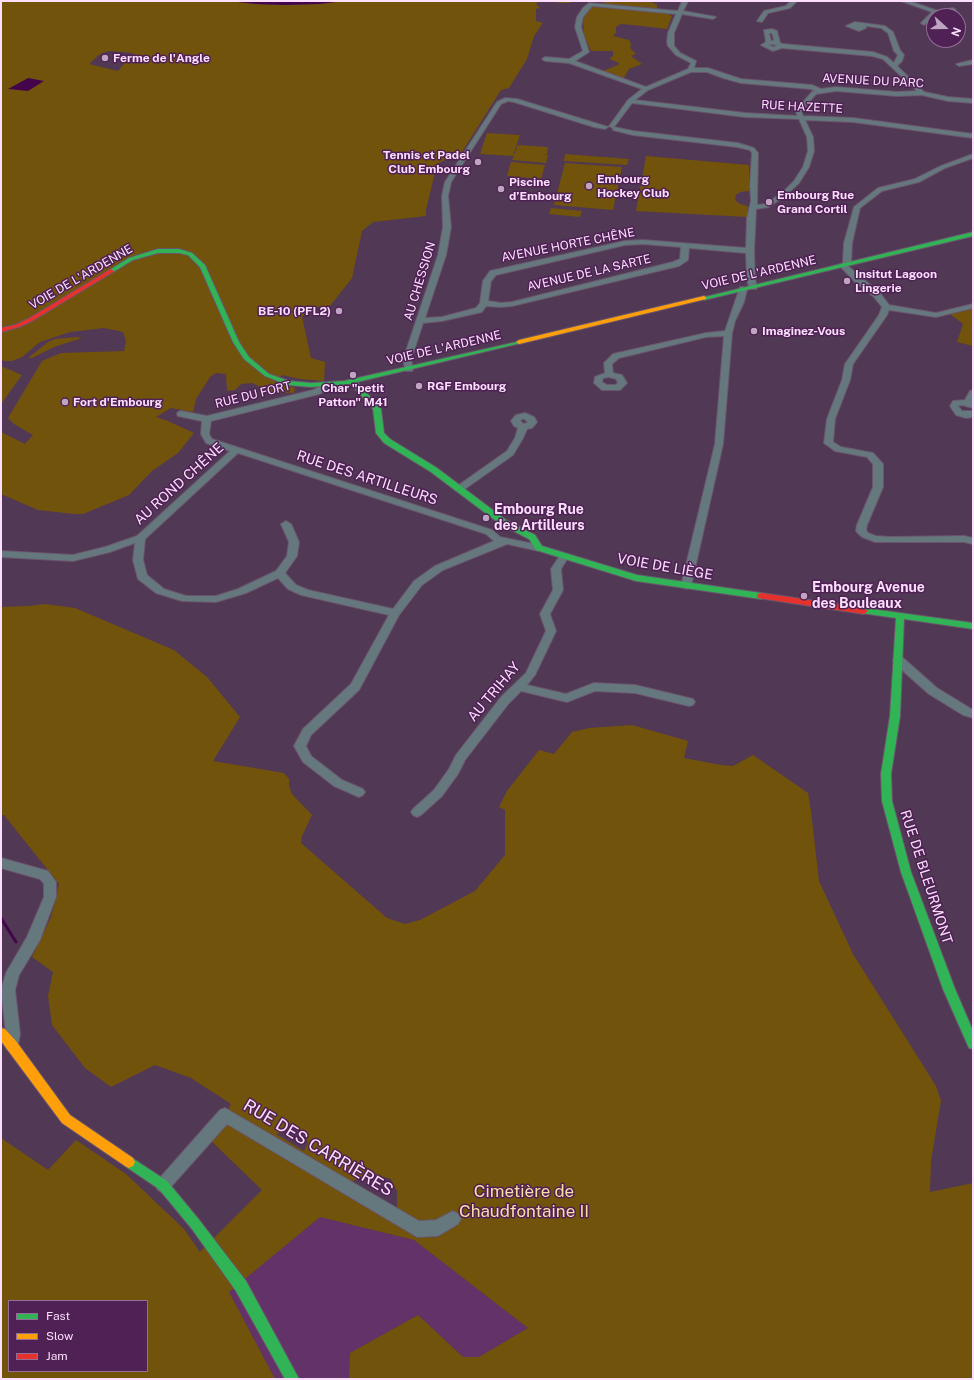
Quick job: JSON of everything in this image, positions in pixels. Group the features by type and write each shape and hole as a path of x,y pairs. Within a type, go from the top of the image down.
{"main road":[{"name":"VOIE DE L'ARDENNE","path":"1,330 30,320 131,259 158,251 179,251 190,254 202,266 236,342 246,358 254,366 267,375 288,382 310,385 329,385 353,382 409,369 973,234"},
{"path":"353,382 377,409 380,432 384,438 434,470 503,522 532,537 538,548"},
{"name":"VOIE DE LIÈGE","path":"538,548 629,577 973,626"},
{"name":"RUE DE BLEURMONT","path":"900,616 895,716 886,774 887,801 906,872 949,989 973,1044"},
{"path":"1,1034 12,1045 66,1119 163,1185 196,1225 241,1286 292,1379"}],"street":[{"path":"685,1 671,33 670,42 671,46 678,54 694,62 690,70 646,89 630,101 611,128 633,133 738,145 752,149 755,153 754,206 750,251 751,279 753,286"},
{"path":"760,21 766,12 788,7 794,1"},
{"path":"904,1 926,9"},
{"path":"570,61 586,52 578,27 578,22 585,9 593,3 713,17"},
{"path":"862,25 876,26 890,32 891,49"},
{"path":"780,44 775,32 766,32 769,42 780,44 873,54 885,58 922,92"},
{"path":"873,54 891,49 897,50 901,55 899,61 894,66"},
{"path":"545,59 570,61 646,89"},
{"path":"959,64 973,62"},
{"name":"AVENUE DU PARC","path":"690,70 708,70 725,77 741,81 812,87 820,90 836,89 897,94 922,92 948,99 973,101"},
{"path":"754,206 767,206 784,194 797,182 806,167 811,150 810,137 798,111 814,93 820,90"},
{"name":"AU CHESSION","path":"409,369 407,360 442,255 447,227 445,196 448,182 499,103 507,99 519,101 596,126 611,128"},
{"name":"RUE HAZETTE","path":"630,101 745,115 803,119 853,120 973,136"},
{"path":"973,156 943,167 917,181 880,189 857,206 848,242 845,265 858,280 877,295 886,307 936,315 973,306"},
{"name":"AVENUE HORTE CHÊNE","path":"484,302 487,281 493,273 633,242 750,251"},
{"name":"AVENUE DE LA SARTE","path":"484,302 501,305 512,304 676,264 684,260 685,246"},
{"path":"686,586 716,465 728,333 731,321 740,302 743,289"},
{"path":"420,321 442,320 479,310 484,302"},
{"path":"886,307 883,316 849,364 846,380 831,419 828,443 832,446 870,455 878,464 878,487 862,525 861,531 865,535 890,540 964,539 973,541"},
{"path":"609,374 608,363 616,356 706,335 728,333"},
{"name":"RUE DU FORT","path":"181,414 207,419 316,392 329,385"},
{"path":"973,393 971,403 956,403 954,406 955,410 966,415 973,414"},
{"name":"RUE DES ARTILLEURS","path":"207,419 205,434 209,441 489,532 497,539 519,542 538,548"},
{"path":"458,489 510,453 519,438 523,427"},
{"name":"AU ROND CHÊNE","path":"1,554 73,558 107,550 140,538 236,450"},
{"name":"AU ROND CHÊNE","path":"140,538 138,560 142,577 160,591 186,599 216,599 242,591 280,573 292,556 294,542 286,524"},
{"path":"359,792 338,783 307,759 300,746 307,732 355,687 394,613 418,582 439,568 506,541"},
{"name":"AU TRIHAY","path":"417,812 438,793 454,771 460,758 504,700 520,687 530,675 551,631 545,614 558,590 556,570 564,556"},
{"path":"280,573 292,587 305,593 394,613"},
{"path":"898,660 933,691 967,712 973,714"},
{"path":"520,687 567,698 594,687 635,689 689,702"},
{"path":"1,863 44,875 50,882 50,897 33,940 13,973 8,990 13,1034 12,1045"},
{"name":"RUE DES CARRIÈRES","path":"163,1185 225,1115 417,1229 438,1228 453,1219"}],"shaded area":[{"path":"229,1 344,1 319,4 284,5"},
{"path":"28,78 44,81 28,91 8,89"},
{"path":"320,1217 414,1240 528,1328 479,1357 463,1357 418,1315 350,1353 349,1379 275,1379 229,1292"}],"green space":[{"path":"1,1 229,1 284,5 319,4 344,1 539,1 536,4 540,8 536,9 536,21 543,23 534,36 527,59 509,88 501,90 462,152 437,164 426,210 426,216 373,222 362,231 352,278 330,306 318,307 306,312 302,317 311,358 325,362 324,381 300,379 282,375 275,383 295,388 294,393 271,392 252,383 241,384 235,390 227,391 226,374 216,373 210,377 196,399 193,412 171,408 156,417 194,433 178,453 152,471 129,495 83,514 74,514 38,510 1,494 1,432 25,444 33,435 14,424 8,418 42,361 61,353 124,351 126,341 123,332 104,328 70,332 40,342 22,357 12,361 1,360","holes":["110,51 133,53 118,71 89,64 100,54"]},
{"path":"543,1 571,1 570,3"},
{"path":"601,1 650,1 657,5 657,9 627,6 626,9 666,13 672,16 667,29 621,24 616,27 616,33 613,36 629,40 631,44 630,48 636,54 631,56 642,64 629,69 623,79 603,71 618,65 619,63 609,59 613,56 613,51 591,51 584,35 583,21 588,10 593,7 606,8 605,4"},
{"path":"487,133 520,135 513,156 480,154"},
{"path":"518,145 548,147 547,154 543,154 548,155 546,163 512,160"},
{"path":"565,154 629,159 627,165 564,161"},
{"path":"646,156 749,165 749,191 740,192 736,195 735,200 740,204 748,206 747,217 636,211"},
{"path":"511,162 545,165 541,179 507,176"},
{"name":"Embourg Hockey Club","path":"565,163 622,167 613,210 554,205"},
{"path":"551,208 582,211 580,217 549,214"},
{"path":"973,309 973,346 957,342 963,324 950,314"},
{"path":"82,338 54,347 32,358 28,358 48,342 55,339"},
{"path":"1,366 22,375 1,404"},
{"name":"Cimetière de Chaudfontaine II","path":"45,604 75,608 174,650 207,677 240,717 213,761 284,773 289,779 289,786 292,794 312,815 302,836 301,843 387,918 405,924 420,920 475,891 505,855 505,810 499,807 507,791 539,750 554,754 572,732 589,728 632,725 688,741 684,758 733,766 753,755 808,793 819,881 853,954 936,1086 941,1101 931,1161 930,1192 973,1183 973,1379 349,1379 350,1353 418,1315 463,1357 479,1357 528,1328 414,1240 320,1217 229,1292 275,1379 1,1379 1,1138 48,1170 76,1140 126,1174 184,1229 200,1252 262,1190 206,1136 225,1115 231,1104 191,1078 155,1065 111,1087 85,1068 52,1025 48,996 53,972 32,957 51,917 59,884 4,815 1,815 1,607","holes":["293,1128 302,1132 308,1142 304,1151 276,1134","372,1174 391,1179 397,1191 397,1210 352,1181"]}],"waterway":[{"path":"1,918 16,942"}],"traffic: fast":[{"path":"704,298 973,234"},
{"path":"111,271 131,259 158,251 179,251 190,254 203,266 236,342 246,358 267,375 288,383 311,385 344,383 519,342"},
{"path":"353,382 377,409 380,433 387,441 434,470 503,522 532,537 539,548 636,578 761,596"},
{"path":"864,611 973,626"},
{"path":"900,616 895,716 886,774 887,801 906,872 949,989 973,1044"},
{"path":"129,1162 163,1185 196,1225 241,1286 292,1379"}],"traffic: slow":[{"path":"519,342 704,298"},
{"path":"1,1033 12,1045 66,1119 129,1162"}],"traffic: jam":[{"path":"1,330 17,326 30,320 111,271"},
{"path":"761,596 864,611"}],"place":[{"name":"Ferme de l'Angle","path":"105,58"},
{"name":"Tennis et Padel Club Embourg","path":"478,162"},
{"name":"Embourg Hockey Club","path":"589,186"},
{"name":"Piscine d’Embourg","path":"501,189"},
{"name":"Embourg Rue Grand Cortil","path":"769,202"},
{"name":"Insitut Lagoon Lingerie","path":"847,281"},
{"name":"BE-10 (PFL2)","path":"339,311"},
{"name":"Imaginez-Vous","path":"754,331"},
{"name":"Char \"petit Patton\" M41","path":"353,375"},
{"name":"RGF Embourg","path":"419,386"},
{"name":"Fort d'Embourg","path":"65,402"},
{"name":"Embourg Rue des Artilleurs","path":"486,518"},
{"name":"Embourg Avenue des Bouleaux","path":"804,596"}]}
